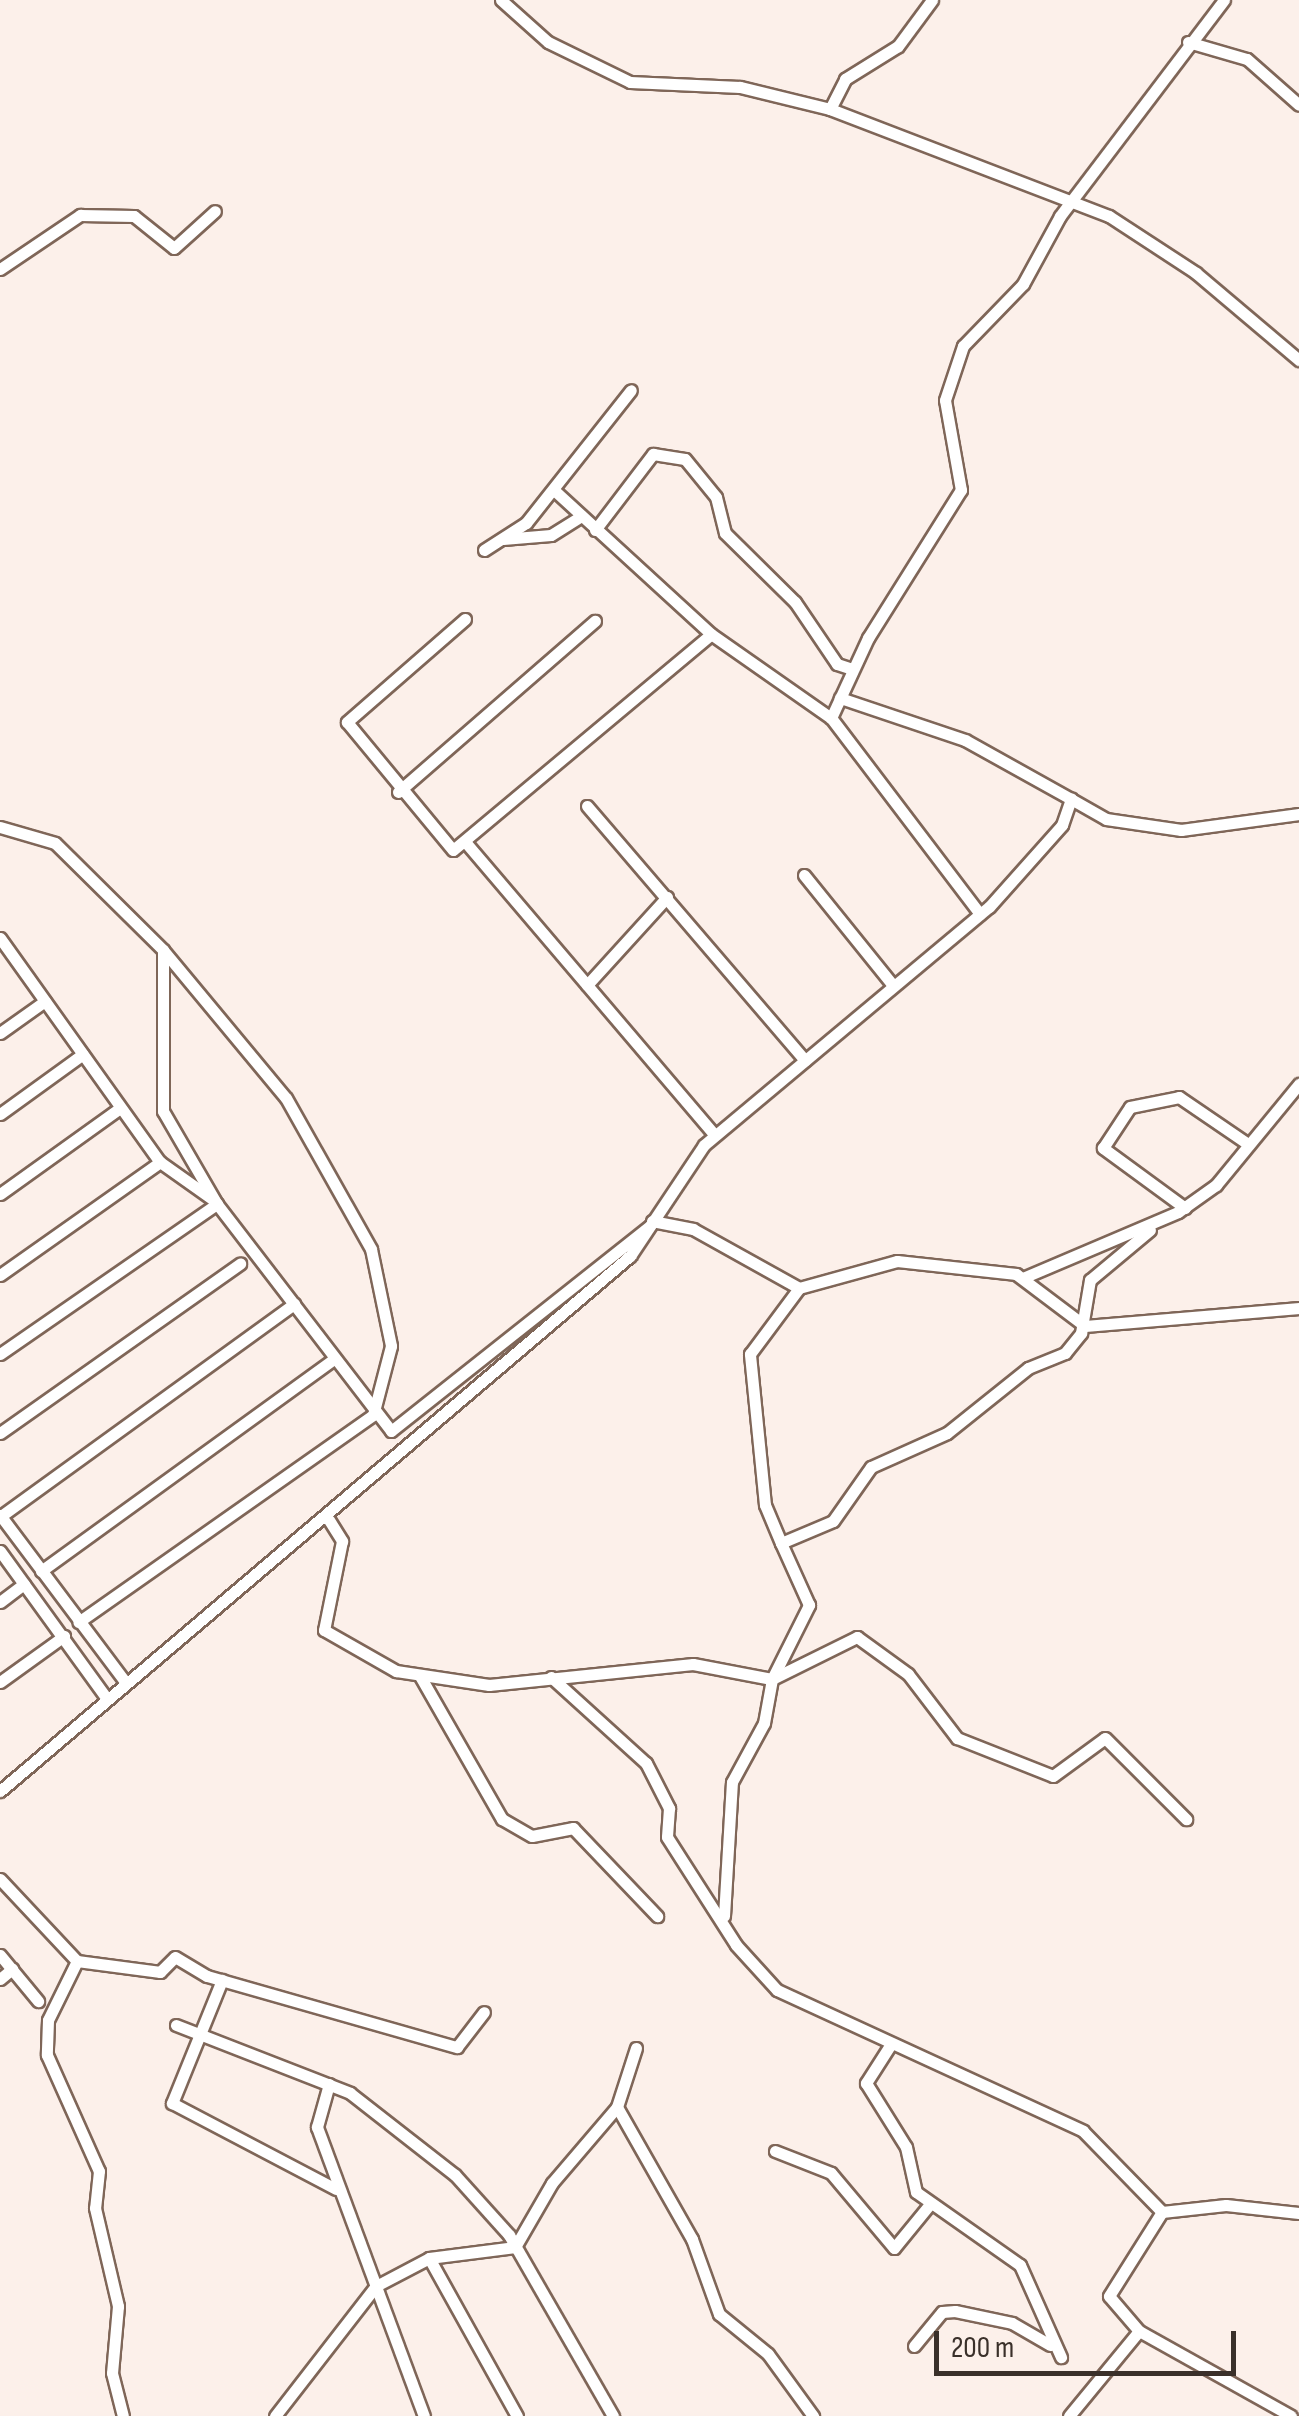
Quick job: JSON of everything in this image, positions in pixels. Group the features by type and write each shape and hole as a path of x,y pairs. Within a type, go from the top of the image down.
{"street":[{"path":"501,0 548,42 630,82 740,88 830,110 997,167 1070,203 1123,223 1196,273 1299,360"},
{"path":"830,110 845,79 898,46 929,16 932,0"},
{"path":"831,718 852,669 961,490 945,400 957,357 1023,284 1070,203 1188,42 1224,0"},
{"path":"1188,42 1246,60 1299,104"},
{"path":"0,268 80,215 134,216 174,248 215,211"},
{"path":"484,550 555,491 630,390"},
{"path":"595,530 653,454 684,459 716,496 726,533 796,602 837,664 852,669"},
{"path":"555,491 711,634 831,718 980,914"},
{"path":"503,538 551,535 581,516"},
{"path":"465,619 347,722 444,846 468,844 711,634"},
{"path":"398,792 595,621"},
{"path":"840,698 965,740 1106,820 1220,832 1299,814"},
{"path":"0,1791 107,1698 329,1520 630,1256 714,1136 891,984 980,914 1057,832 1072,799"},
{"path":"588,806 804,1060"},
{"path":"0,827 55,843 163,950 286,1098 371,1248 391,1346 372,1415 79,1622"},
{"path":"468,844 714,1136"},
{"path":"804,875 891,984"},
{"path":"587,985 667,897"},
{"path":"2,946 160,1162 216,1202"},
{"path":"163,950 163,1110 216,1202 372,1415 398,1430 651,1223 693,1228 799,1288"},
{"path":"0,1033 45,1000"},
{"path":"0,1114 83,1054"},
{"path":"781,1543 832,1521 871,1467 947,1433 1028,1368 1065,1353 1082,1324 1090,1280 1150,1230 1184,1208 1248,1144 1299,1084"},
{"path":"1184,1208 1103,1148 1130,1107 1179,1097 1248,1144"},
{"path":"0,1194 120,1108"},
{"path":"0,1275 160,1162"},
{"path":"0,1354 216,1202"},
{"path":"1026,1277 1102,1240 1150,1230"},
{"path":"723,1920 732,1782 764,1723 772,1679 809,1605 766,1504 750,1354 799,1288 897,1261 1026,1277 1082,1324 1299,1308"},
{"path":"0,1433 240,1264"},
{"path":"126,1683 0,1515 294,1304"},
{"path":"40,1571 334,1360"},
{"path":"329,1520 342,1541 324,1630 371,1660 420,1676 490,1685 694,1664 772,1679 868,1639 957,1738 1053,1776 1105,1738 1186,1819"},
{"path":"0,1551 107,1698"},
{"path":"0,1602 24,1584"},
{"path":"0,1682 64,1636"},
{"path":"420,1676 502,1818 532,1836 573,1828 657,1916"},
{"path":"551,1677 646,1763 669,1808 668,1838 723,1920 778,1990 889,2046 1083,2132 1162,2212"},
{"path":"0,1880 77,1962 160,1972 175,1958 222,1980 454,2046 484,2012"},
{"path":"0,1956 38,2001"},
{"path":"77,1962 48,2020 47,2055 99,2171 96,2208 118,2306 112,2373 122,2416"},
{"path":"0,1980 12,1969"},
{"path":"222,1980 172,2103 336,2188"},
{"path":"176,2025 329,2084 456,2175 515,2246 613,2416"},
{"path":"889,2046 867,2088 930,2204 1020,2266 1050,2346"},
{"path":"515,2246 552,2184 617,2107 636,2048"},
{"path":"329,2084 317,2125 336,2188 424,2416"},
{"path":"617,2107 692,2239 719,2314 768,2354 813,2416"},
{"path":"775,2151 831,2173 894,2248 930,2204"},
{"path":"1162,2212 1226,2204 1299,2213"},
{"path":"1162,2212 1109,2296 1139,2331 1291,2416"},
{"path":"274,2416 376,2286 429,2258 515,2246"},
{"path":"429,2258 517,2416"},
{"path":"914,2346 942,2312 955,2311 1012,2323 1050,2346 1060,2358"},
{"path":"1068,2416 1139,2331"}]}
